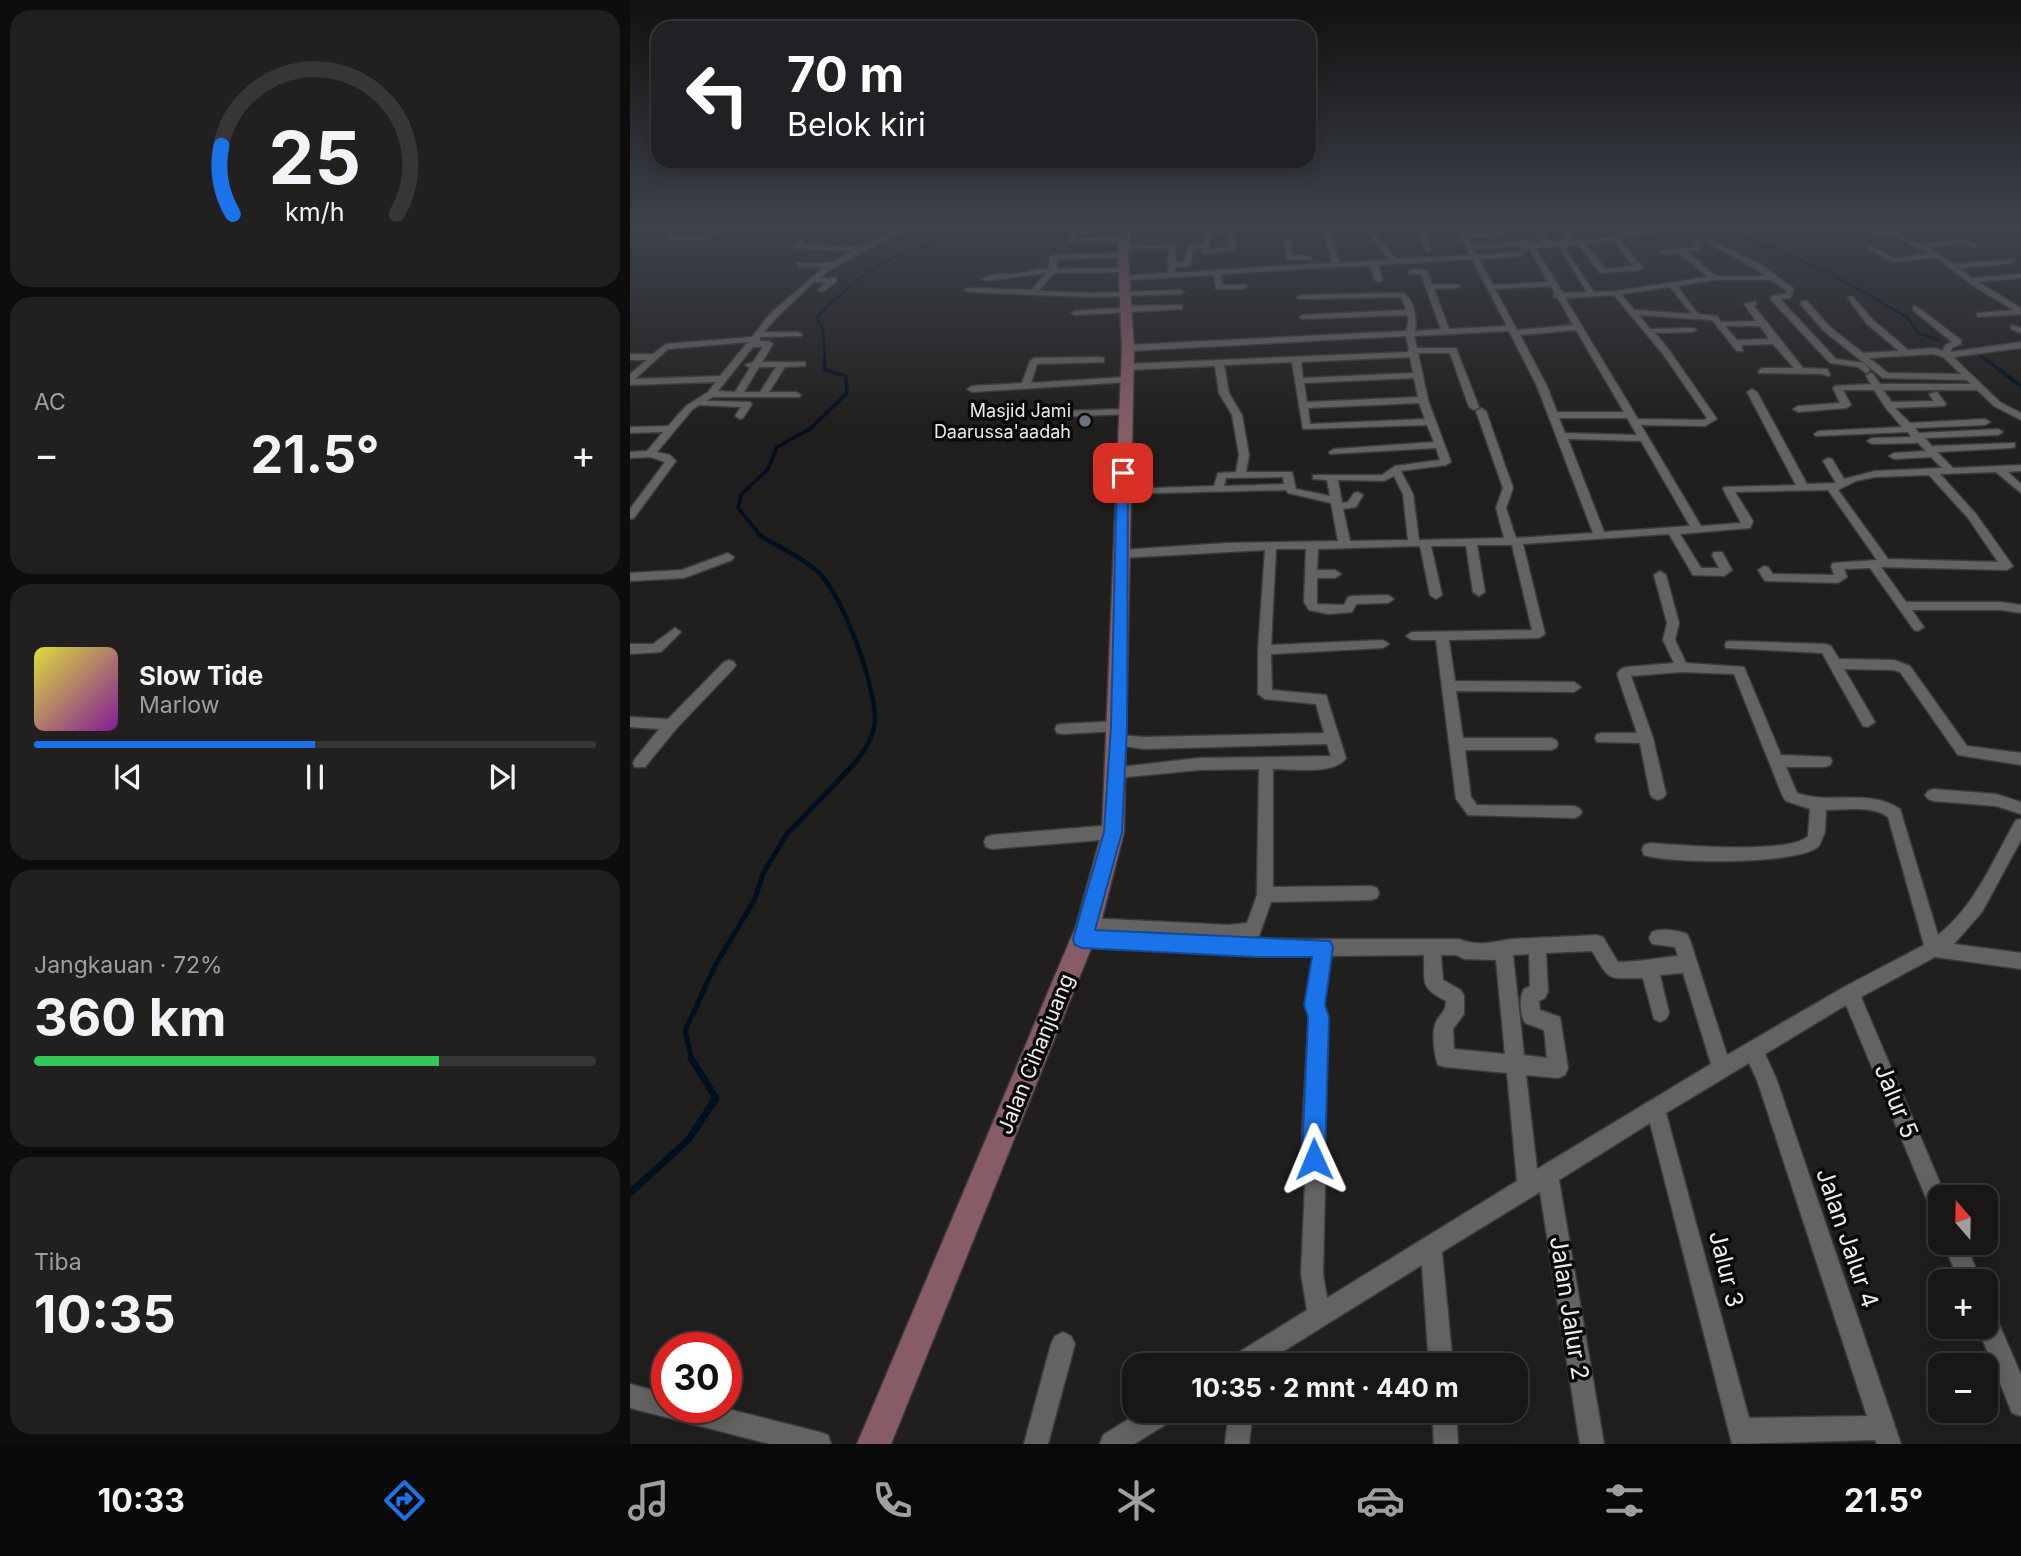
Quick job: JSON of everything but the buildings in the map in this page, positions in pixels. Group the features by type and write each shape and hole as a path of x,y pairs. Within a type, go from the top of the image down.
{"main road":[{"name":"Jalan Cihanjuang","path":"874,1444 1085,932 1113,832 1119,733 1126,365 1125,292"}],"street":[{"path":"650,454 694,405 711,394 774,316 799,292"},
{"path":"1045,292 1125,304 1178,307 1180,292"},
{"path":"1075,313 1178,292"},
{"path":"1431,292 1446,332"},
{"path":"1494,292 1514,328 1553,415 1600,536"},
{"path":"1555,292 1697,528"},
{"path":"1557,296 1620,292"},
{"path":"1678,292 1695,313"},
{"path":"1787,292 1787,296 1774,299 1833,362 1861,365 1888,405 1950,471"},
{"path":"1990,292 2021,312"},
{"path":"1301,297 1401,293 1413,319 1410,334 1412,353 1423,400 1446,462 1395,471 1384,478 1317,477"},
{"path":"1553,415 1705,423 1712,419 1649,331 1616,293"},
{"path":"1852,298 1870,322 1905,352"},
{"path":"2002,300 2017,298"},
{"path":"1753,303 1748,304 1801,371"},
{"path":"1804,303 1827,329 1886,376 1967,377"},
{"path":"1916,307 1958,342 1948,347 1946,355"},
{"path":"1303,317 1410,312"},
{"path":"1634,312 1714,318 1737,346 1775,341"},
{"path":"1980,315 2021,312"},
{"path":"972,389 1025,387 1239,342 1574,323"},
{"path":"1719,324 1763,323"},
{"path":"1649,331 1693,330"},
{"path":"630,381 661,349 671,346 757,340 798,334"},
{"path":"739,393 769,344 757,340"},
{"path":"1272,340 1275,360"},
{"path":"1239,342 1241,362"},
{"path":"1859,356 1934,351 1946,355 2021,345"},
{"path":"1126,365 1241,362 1452,350 1508,488 1501,508 1514,541 1539,634 1412,636"},
{"path":"1946,355 1997,404 2021,417"},
{"path":"630,356 653,356"},
{"path":"1296,359 1305,427 1431,422"},
{"path":"1025,387 1034,361 1101,360"},
{"path":"1219,363 1224,393 1237,415 1244,455 1241,473"},
{"path":"734,366 802,364"},
{"path":"764,393 782,365"},
{"path":"1762,371 1824,370 1826,373"},
{"path":"1300,381 1417,375"},
{"path":"630,381 724,379"},
{"path":"1798,409 1846,405 1839,387 1978,387"},
{"path":"1752,392 1803,487"},
{"path":"711,394 796,394"},
{"path":"1888,405 1941,404 1934,394"},
{"path":"1303,405 1423,400"},
{"path":"694,405 747,404 740,416"},
{"path":"1061,414 1124,412"},
{"path":"1872,441 1985,422"},
{"path":"630,430 671,429"},
{"path":"1819,434 1998,432"},
{"path":"1562,436 1643,438"},
{"path":"1334,452 1439,445"},
{"path":"1894,456 2011,445"},
{"path":"630,455 650,454 671,461 630,516"},
{"path":"1828,461 1837,486 1879,564 1918,627"},
{"path":"1121,554 1271,546 1514,541 1747,524 1728,489 1837,486 1875,474 2021,468"},
{"path":"2000,470 2021,491"},
{"path":"1395,471 1399,474 1407,496 1436,595"},
{"path":"1218,489 1220,475 1287,472 1292,491 1338,504 1352,505 1358,495"},
{"path":"1764,570 1769,578 1838,579 1841,577 1837,566 1961,562 2007,566 1972,516 1933,473"},
{"path":"1332,478 1345,546"},
{"path":"1122,492 1289,487"},
{"path":"1672,530 1697,572 1724,572 1726,570 1718,555"},
{"path":"1471,543 1479,592"},
{"path":"1117,772 1199,764 1332,763 1339,758 1320,698 1265,694 1264,650 1271,546"},
{"path":"1312,546 1310,602 1319,609 1348,609 1352,600 1388,599"},
{"path":"630,577 684,574 728,557"},
{"path":"1312,574 1335,574"},
{"path":"1660,575 1673,623 1670,640 1682,667"},
{"path":"1904,606 2000,606 2021,609"},
{"path":"630,649 656,649 675,632"},
{"path":"1443,636 1464,799 1473,811 1574,812"},
{"path":"1264,650 1383,644"},
{"path":"1731,646 1825,648 1868,722"},
{"path":"640,763 671,725 729,664"},
{"path":"1836,664 1894,665 1906,669 1963,751 2021,759"},
{"path":"1658,794 1646,739 1624,674 1630,671 1682,667 1741,671 1791,797 1818,805 1877,805 1891,808 1895,813 1934,949"},
{"path":"1450,687 1573,687"},
{"path":"630,722 671,725"},
{"path":"1062,729 1119,733 1143,743 1333,738"},
{"path":"1602,738 1646,739"},
{"path":"1458,744 1550,744"},
{"path":"1775,761 1825,761"},
{"path":"1085,932 1247,933 1257,925 1265,895 1266,762"},
{"path":"1933,795 1996,800 2021,808"},
{"path":"1650,850 1785,853 1810,846 1818,836 1818,805"},
{"path":"1259,1353 1528,1184 1850,993 1934,949 1955,932 1976,907 2021,825"},
{"path":"992,842 1113,832"},
{"path":"1265,895 1371,893"},
{"path":"1085,932 1255,948 1432,947 1504,952"},
{"path":"1658,938 1680,939 1722,1069"},
{"path":"1528,1184 1514,1062 1505,947 1597,943 1613,970 1649,970 1651,966 1688,964"},
{"path":"1319,1314 1312,1274 1315,1185 1312,1134 1318,1017 1314,1005 1323,947"},
{"path":"1432,947 1434,985 1455,996 1454,1016 1444,1026 1444,1057 1514,1062 1548,1068 1560,1066 1553,1023 1531,1017 1530,995 1539,992 1537,947"},
{"path":"1934,949 2021,961"},
{"path":"1649,970 1660,1013"},
{"name":"Jalur 5","path":"1850,993 1931,1185"},
{"name":"Jalan Jalur 4","path":"1753,1050 1766,1079 1886,1436"},
{"name":"Jalur 3","path":"1655,1108 1742,1437"},
{"name":"Jalan Jalur 2","path":"1547,1173 1592,1444"},
{"path":"1431,1247 1440,1353"},
{"path":"1994,1339 2021,1404"},
{"path":"1035,1444 1063,1344"},
{"path":"630,1396 651,1402"},
{"path":"736,1423 819,1444"},
{"path":"1112,1444 1145,1423"},
{"path":"1237,1444 1239,1423"},
{"path":"1445,1423 1446,1444"},
{"path":"1742,1437 1886,1436"}],"waterway":[{"path":"825,361 823,330 817,317 843,292"},
{"path":"1864,292 1907,317 1918,333 1939,340"},
{"path":"1981,356 1988,361"},
{"path":"761,536 738,508 741,495 768,469 777,447 810,429 847,393 846,376 825,370 824,359"},
{"path":"1985,359 2021,386"},
{"path":"759,535 818,572 838,600 847,620 864,665 875,721 868,744 854,764"},
{"path":"692,1059 685,1031 715,966 755,899 763,874 786,835 856,762"},
{"path":"630,1193 689,1139 716,1098 692,1059"}],"place":[{"name":"Masjid Jami Daarussa'aadah","path":"1085,421"}],"route":[{"path":"1123,473 1119,726 1113,832 1082,939 1255,948 1323,947 1314,1005 1318,1017 1312,1134 1314,1159"}]}
